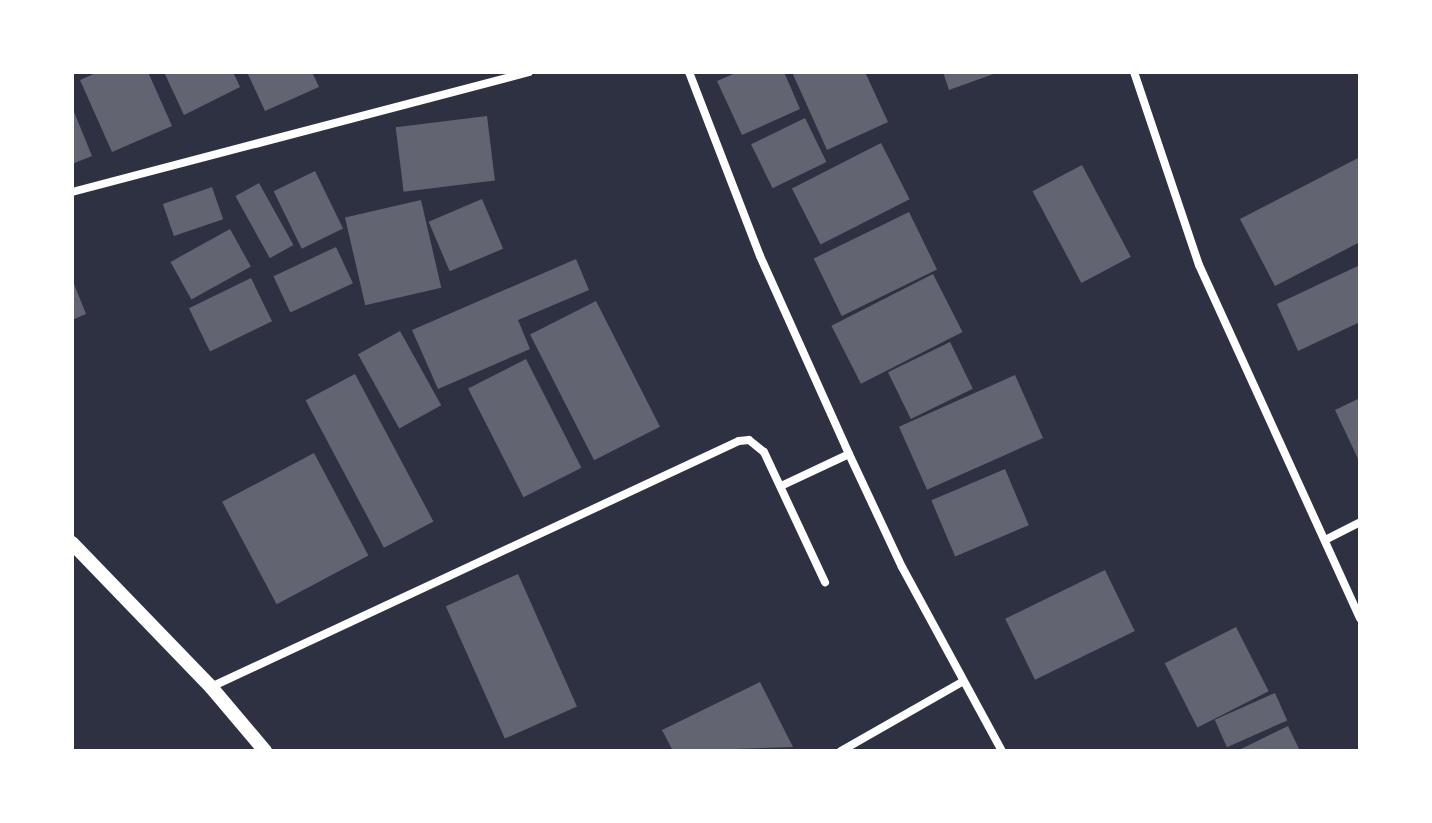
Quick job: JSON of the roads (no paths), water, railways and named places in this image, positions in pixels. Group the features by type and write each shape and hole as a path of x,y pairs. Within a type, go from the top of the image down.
{"street":[{"path":"72,192 529,72"},
{"path":"689,72 760,256 849,454 962,682 1002,751"},
{"path":"1134,72 1199,265 1327,539 1360,618"},
{"path":"211,687 739,441 757,443 781,486 825,582"},
{"path":"781,486 849,454"},
{"path":"1327,539 1360,522"},
{"path":"72,543 211,687 265,751"},
{"path":"841,751 962,682"}]}
